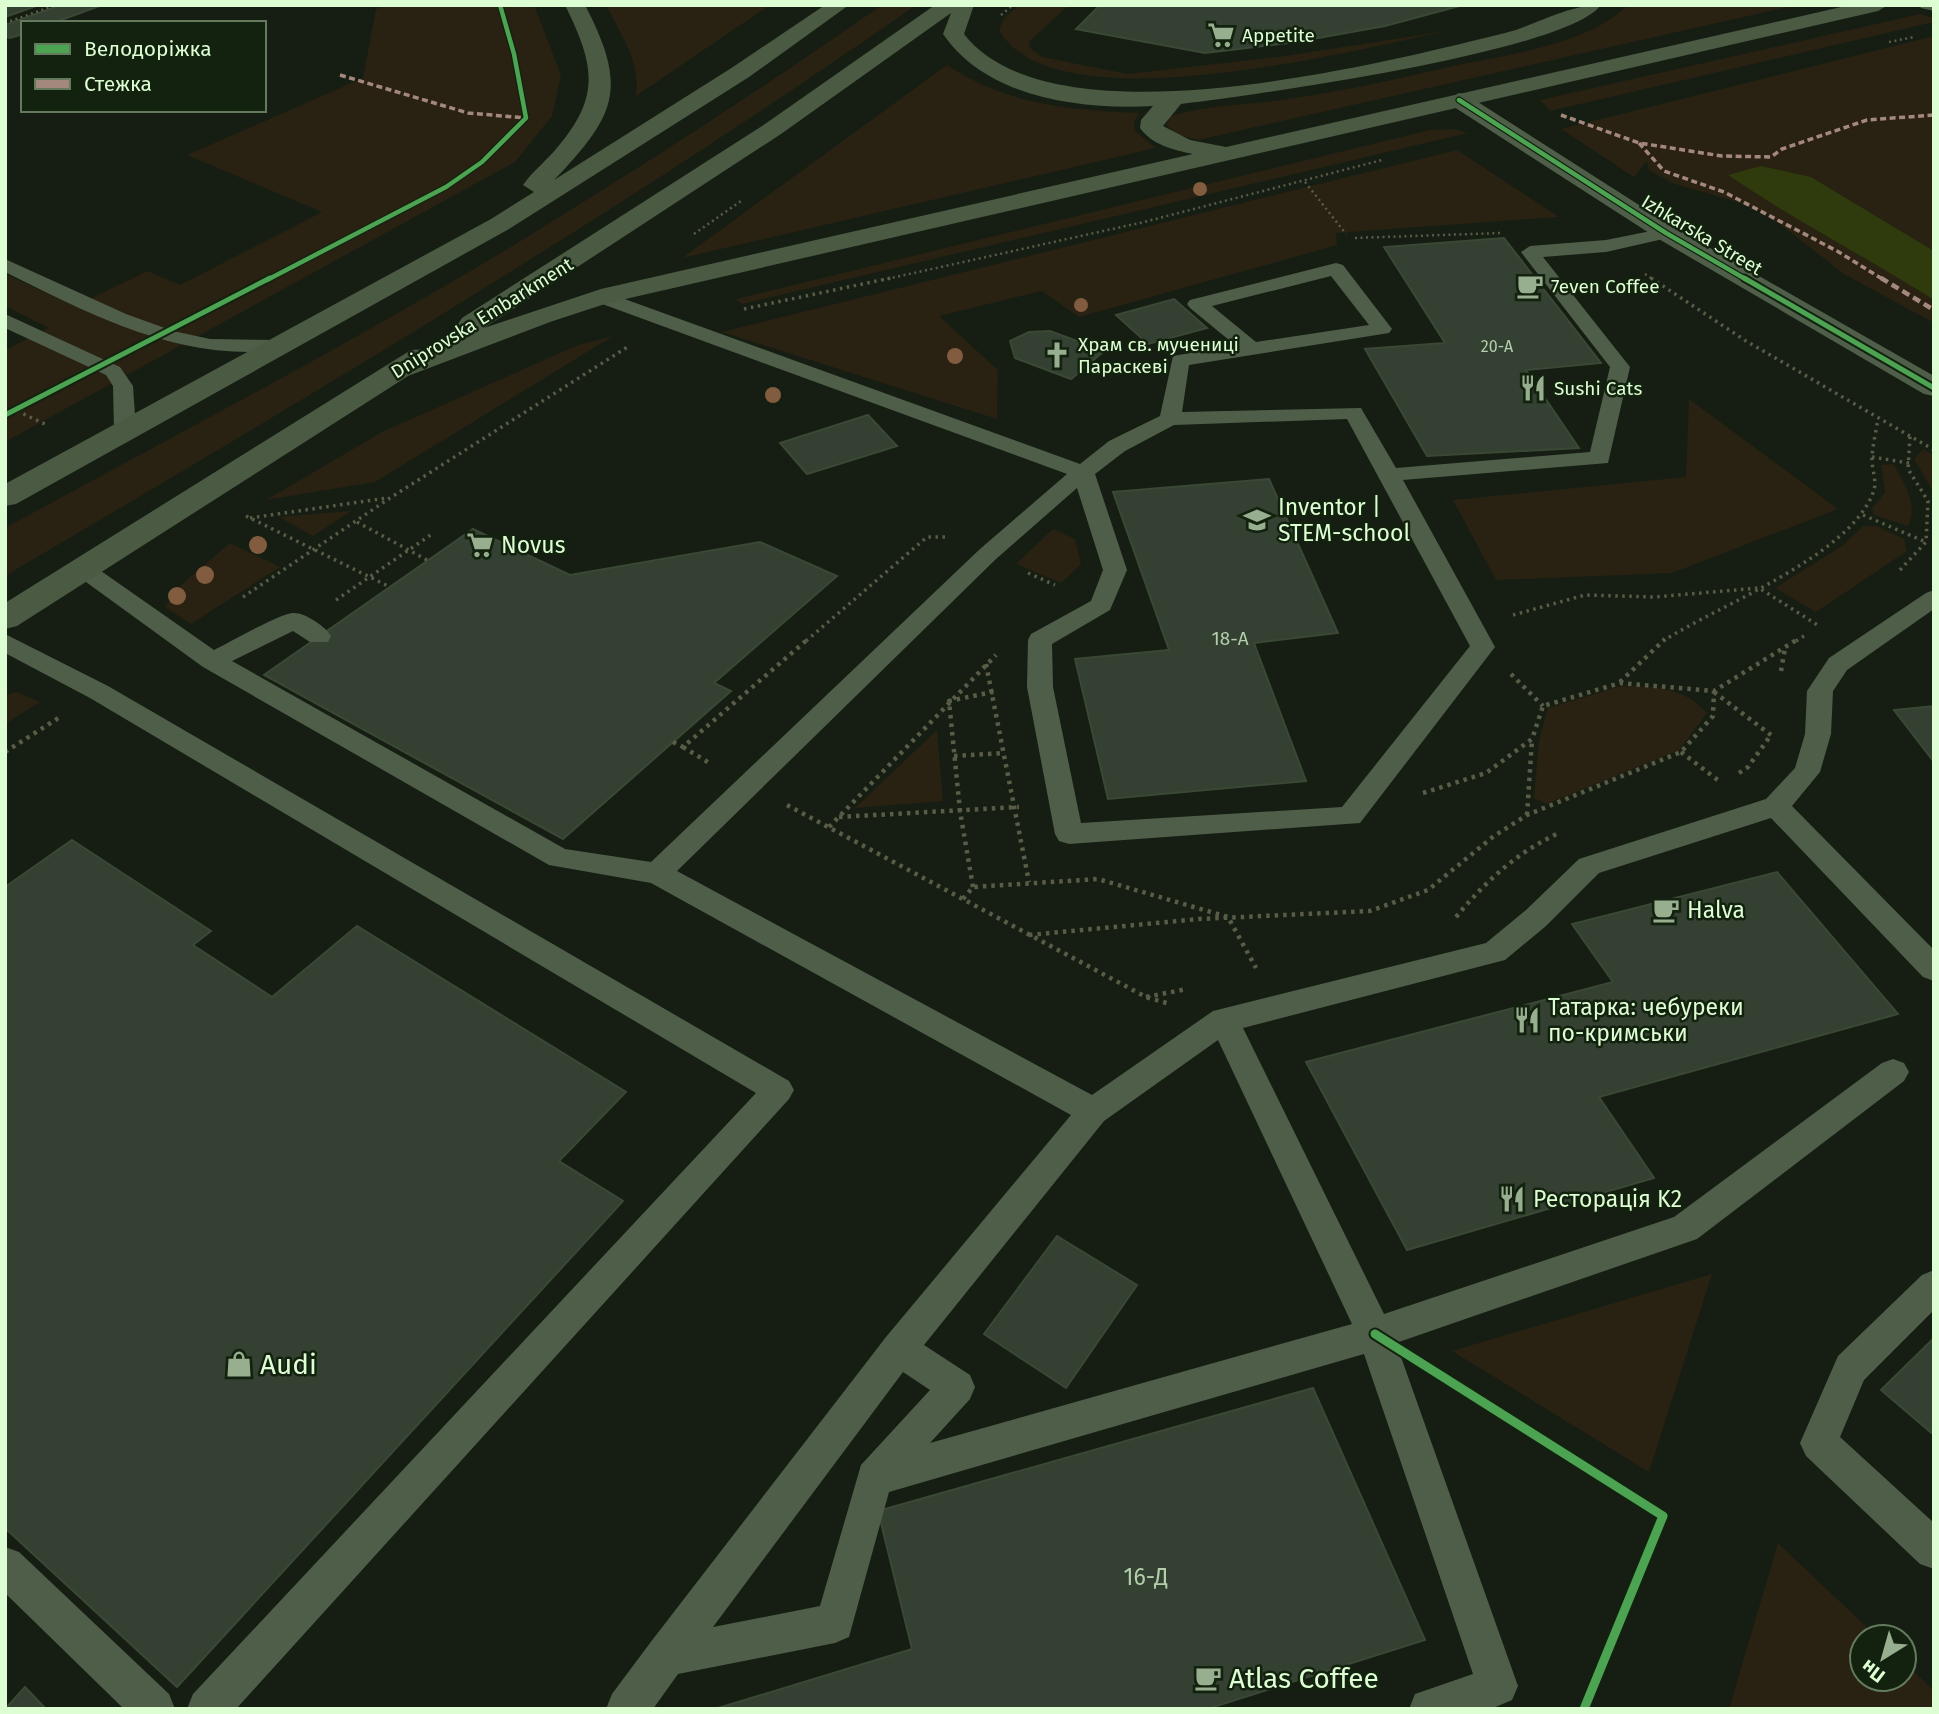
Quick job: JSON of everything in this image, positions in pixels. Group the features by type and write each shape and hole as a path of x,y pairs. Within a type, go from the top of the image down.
{"main road":[{"path":"500,223 573,146 596,110 602,80 599,55 575,5"},
{"path":"5,497 500,223 741,72 839,5"},
{"name":"Dniprovska Embarkment","path":"5,618 400,370 750,145 950,5"},
{"path":"964,5 953,34 962,49 982,64 1013,79 1047,90 1092,98 1173,99 1331,77 1427,57 1558,22 1591,5"},
{"path":"400,370 540,316 601,297 1878,5"},
{"path":"1173,99 1153,120 1151,128 1163,139 1184,146 1229,153"}],"street":[{"name":"Izhkarska Street","path":"1459,100 1665,233 1934,388"}],"lane":[{"path":"1926,5 1934,7"},
{"path":"1388,475 1600,458 1620,366 1530,251 1606,246 1665,233"},
{"path":"5,265 74,298 161,333 211,345 278,346"},
{"path":"1170,419 1180,360 1252,350 1325,339 1382,329 1336,269 1197,304 1252,350"},
{"path":"601,297 1083,472"},
{"path":"5,320 113,371 123,386 125,430"},
{"path":"657,873 1026,518 1083,472 1117,446 1170,419 1354,412 1483,647 1350,816 1069,834 1040,687 1040,640 1101,605 1115,570 1083,472"},
{"path":"83,569 212,660 559,858 657,873 1094,1111"},
{"path":"627,1709 899,1349 1094,1111 1224,1020 1495,952 1536,918 1589,866 1776,806 1807,772 1818,734 1820,691 1838,664 1934,598"},
{"path":"212,660 294,621 318,636"},
{"path":"5,642 99,692 778,1090 208,1709"},
{"path":"1776,806 1934,969"},
{"path":"1224,1020 1375,1334 1498,1686 1430,1709"},
{"path":"874,1478 1375,1334 1685,1228 1893,1072"},
{"path":"1934,1286 1851,1368 1819,1443 1934,1550"},
{"path":"664,1657 835,1623 874,1478 957,1387 899,1349"},
{"path":"7,1572 153,1709"}],"path":[{"path":"5,23 56,5"},
{"path":"161,333 446,187 482,162 526,118 514,54 500,5"},
{"path":"1881,44 1920,35"},
{"path":"181,638 390,498 638,341 713,315 1032,248 1305,182 1385,159"},
{"path":"1305,182 1350,238 1500,233"},
{"path":"673,281 653,263 741,201"},
{"path":"1606,246 1735,334 1934,450"},
{"path":"5,415 102,364"},
{"path":"1619,683 1664,640 1759,588 1839,538 1863,515 1875,489 1872,457 1878,419"},
{"path":"1898,573 1926,542 1928,501 1908,469 1910,436"},
{"path":"1872,457 1909,463"},
{"path":"249,518 390,498"},
{"path":"1863,515 1926,542"},
{"path":"357,521 427,560"},
{"path":"332,602 432,534"},
{"path":"316,548 390,587"},
{"path":"1472,627 1585,595 1654,597 1759,588 1819,626 1714,691"},
{"path":"829,827 1006,645"},
{"path":"1779,685 1785,648"},
{"path":"986,664 1029,883"},
{"path":"1527,815 1532,739 1543,706 1619,683 1679,685 1714,691 1771,734"},
{"path":"1029,935 1228,918 1370,911 1428,890 1494,836 1527,815 1584,794 1681,752 1713,716 1714,691"},
{"path":"5,752 99,692"},
{"path":"949,701 960,811 973,887"},
{"path":"1731,778 1748,766 1771,734 1773,722"},
{"path":"1350,816 1486,773 1532,739"},
{"path":"683,747 1146,997 1224,1020"},
{"path":"954,756 1053,749"},
{"path":"1681,752 1722,784 1709,788"},
{"path":"838,817 1063,806"},
{"path":"1453,920 1478,891 1537,841 1563,832"},
{"path":"963,899 973,887 1098,879 1228,918 1259,975"},
{"path":"1146,997 1196,987"},
{"path":"1375,1334 1663,1516 1584,1709"}],"shaded area":[{"path":"391,5 534,5 561,75 552,116 515,162 5,442 5,350 49,328 5,306 5,274 86,311 94,297 147,271 180,285 322,212 187,155 363,78 376,9"},
{"path":"606,5 770,5 636,96 633,60"},
{"path":"882,5 916,5 693,156 466,300 5,576 5,528 273,383 472,270 668,149"},
{"path":"1019,5 1069,5 1030,41 1029,47 1042,57 1128,74 1285,56 1447,31 1279,65 1209,74 1140,78 1079,74 1030,59 999,30 1004,18"},
{"path":"1628,5 1797,5 1198,140 1178,135 1166,125 1171,116 1184,112 1345,89 1543,47 1590,30 1611,19"},
{"path":"1920,14 1934,18 1934,22 1550,111 1540,100"},
{"path":"1934,36 1934,251 1811,177 1728,175 1934,300 1934,323 1844,274 1767,214 1741,203 1672,183 1649,170 1647,161 1634,177 1561,129"},
{"path":"947,65 993,89 1039,103 1139,113 1134,122 1135,131 1156,148 682,258"},
{"path":"1453,129 1468,133 742,304 736,299 1430,130"},
{"path":"1457,150 1559,217 1336,233 1337,245 1079,317 1042,291 939,316 998,370 997,419 722,332"},
{"path":"1761,166 1811,177 1934,251 1934,300 1728,175"},
{"path":"613,336 375,482 266,500 382,432 578,345"},
{"path":"1689,399 1838,509 1672,573 1496,580 1453,500 1686,477"},
{"path":"1923,449 1934,455 1934,493 1914,459"},
{"path":"1893,464 1911,502 1908,526 1874,515 1872,509 1885,492 1881,465"},
{"path":"351,511 313,536 279,517"},
{"path":"1863,526 1877,526 1904,539 1907,551 1816,612 1775,588 1842,546"},
{"path":"1053,529 1075,539 1081,564 1061,583 1016,564"},
{"path":"230,543 280,567 191,624 165,607 181,585"},
{"path":"1621,686 1657,688 1678,693 1698,704 1707,713 1679,750 1547,804 1534,798 1539,740 1548,708"},
{"path":"17,692 40,702 5,724 5,695"},
{"path":"937,730 943,801 855,808"},
{"path":"1712,1274 1649,1472 1452,1351"},
{"path":"1778,1543 1862,1623 1848,1623 1848,1693 1918,1693 1918,1676 1934,1691 1934,1709 1729,1709"}],"building":[{"path":"5,5 39,5 5,17"},
{"path":"61,5 102,5 58,21 21,21 21,35 10,38 5,36 5,25"},
{"name":"Appetite","path":"1100,5 1463,5 1385,26 1296,42 1205,53 1076,29"},
{"path":"1504,238 1601,363 1526,370 1579,448 1427,456 1365,349 1445,343 1384,247"},
{"path":"1174,299 1207,328 1148,344 1116,315"},
{"name":"Храм св. мучениці Параскеві","path":"1050,331 1104,351 1071,379 1015,358 1010,341 1029,332"},
{"path":"868,415 897,446 807,474 780,443"},
{"path":"1269,479 1338,633 1254,643 1306,781 1108,799 1075,659 1169,650 1113,492"},
{"path":"473,529 570,575 760,542 837,576 714,683 731,691 563,839 264,675"},
{"path":"1934,706 1934,762 1894,710"},
{"name":"Audi","path":"72,840 211,931 193,945 272,997 357,926 626,1092 559,1161 623,1201 177,1687 5,1528 5,887"},
{"path":"1777,872 1898,1014 1599,1097 1654,1178 1407,1250 1306,1062 1613,982 1572,924"},
{"path":"1057,1236 1137,1285 1066,1388 984,1334"},
{"path":"1934,1338 1934,1435 1881,1390"},
{"path":"1313,1388 1425,1640 1207,1709 715,1709 912,1649 878,1511"},
{"path":"25,1687 46,1709 5,1709"}],"marked path":[{"path":"340,75 468,113 526,118"},
{"path":"1561,115 1639,143 1722,156 1771,157 1782,149 1867,120 1934,115"},
{"path":"1639,143 1664,171 1724,192 1837,251 1934,310"}],"cycle path":[{"path":"5,415 446,187 482,162 526,118 514,54 500,5"},
{"path":"1459,100 1666,233 1934,388"},
{"path":"1375,1334 1663,1516 1584,1709"}],"place":[{"name":"Appetite","path":"1221,35"},
{"name":"7even Coffee","path":"1530,286"},
{"name":"Храм св. мучениці Параскеві","path":"1057,355"},
{"name":"Sushi Cats","path":"1533,388"},
{"name":"Inventor | STEM-school","path":"1257,520"},
{"name":"Novus","path":"480,545"},
{"name":"Halva","path":"1666,910"},
{"name":"Татарка: чебуреки по-кримськи","path":"1527,1020"},
{"name":"Ресторація K2","path":"1512,1199"},
{"name":"Audi","path":"239,1364"},
{"name":"Atlas Coffee","path":"1208,1678"}]}
